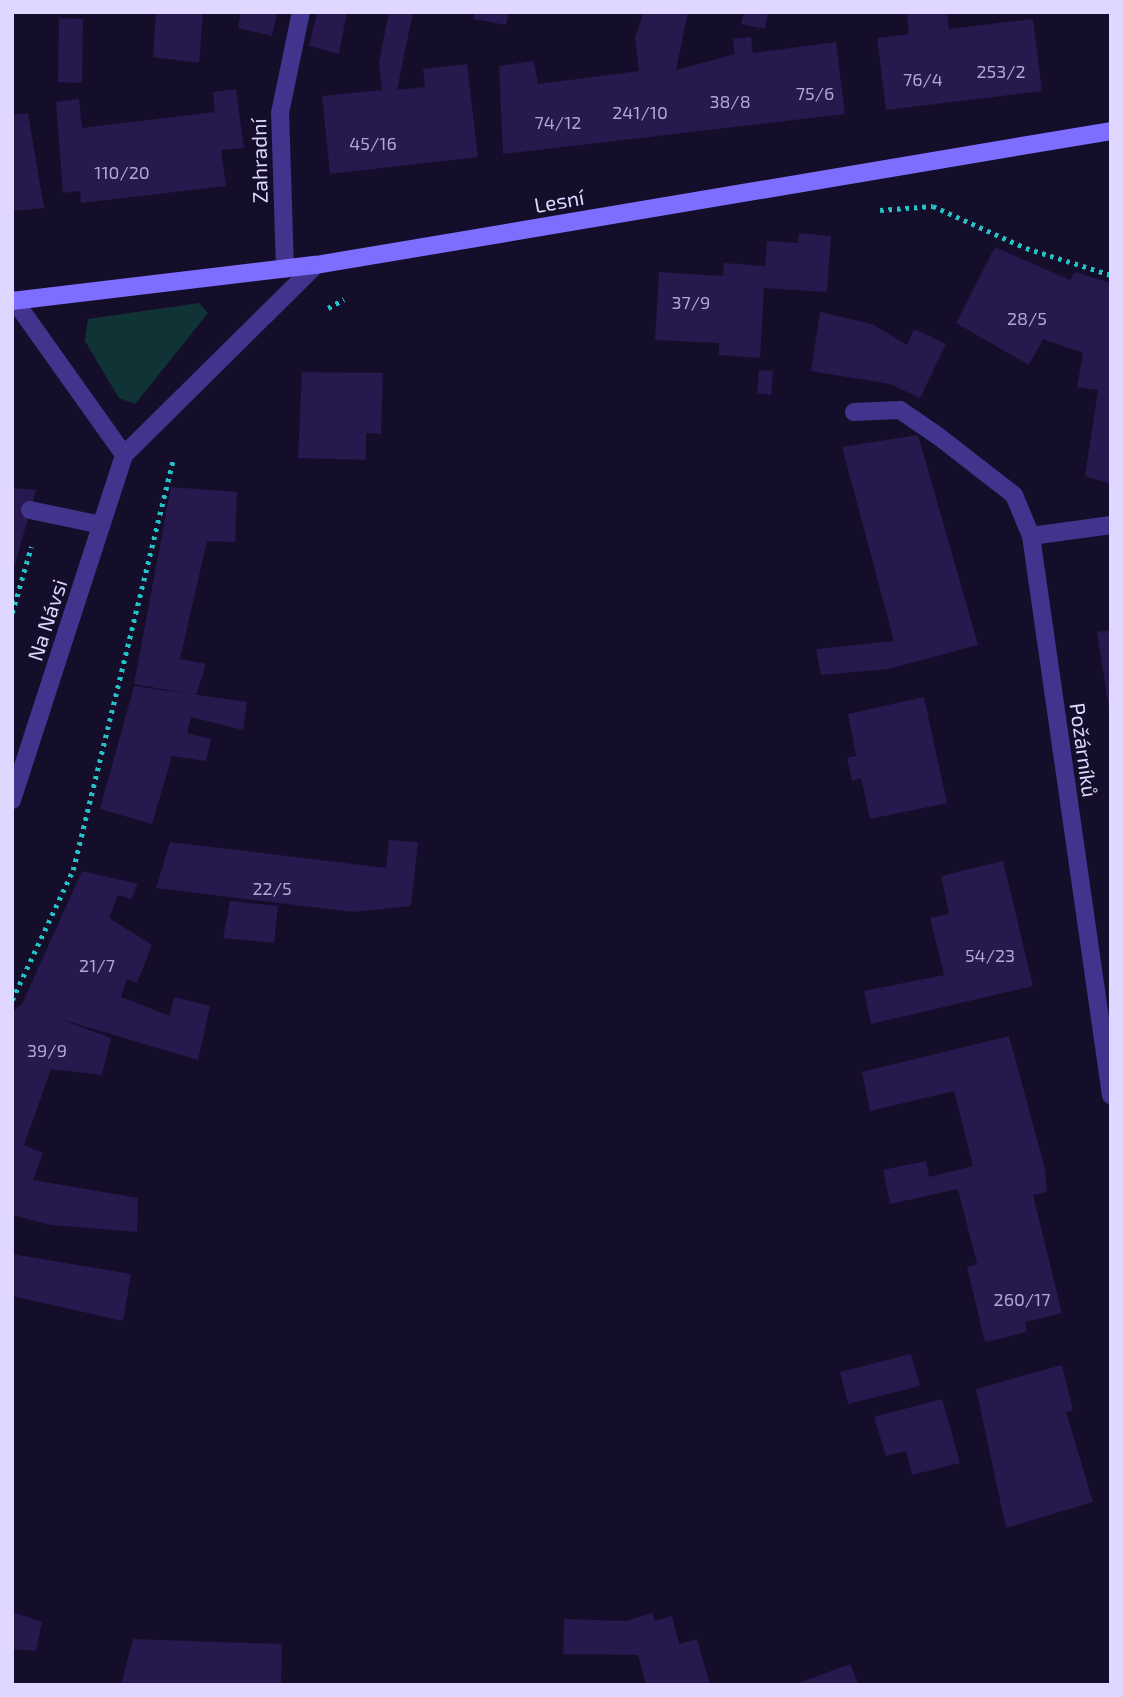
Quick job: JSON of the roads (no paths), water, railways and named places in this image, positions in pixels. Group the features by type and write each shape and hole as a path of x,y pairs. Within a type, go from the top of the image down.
{"street":[{"name":"Zahradní","path":"285,269 280,113 301,12"},
{"name":"Lesní","path":"13,300 316,265 1111,131"},
{"name":"Na Návsi","path":"12,800 124,455 316,265"},
{"path":"13,300 124,455"},
{"name":"Požárníků","path":"854,412 900,410 938,436 1014,495 1031,536 1111,1095"},
{"path":"35,511 101,525"},
{"path":"1031,536 1111,525"}]}
